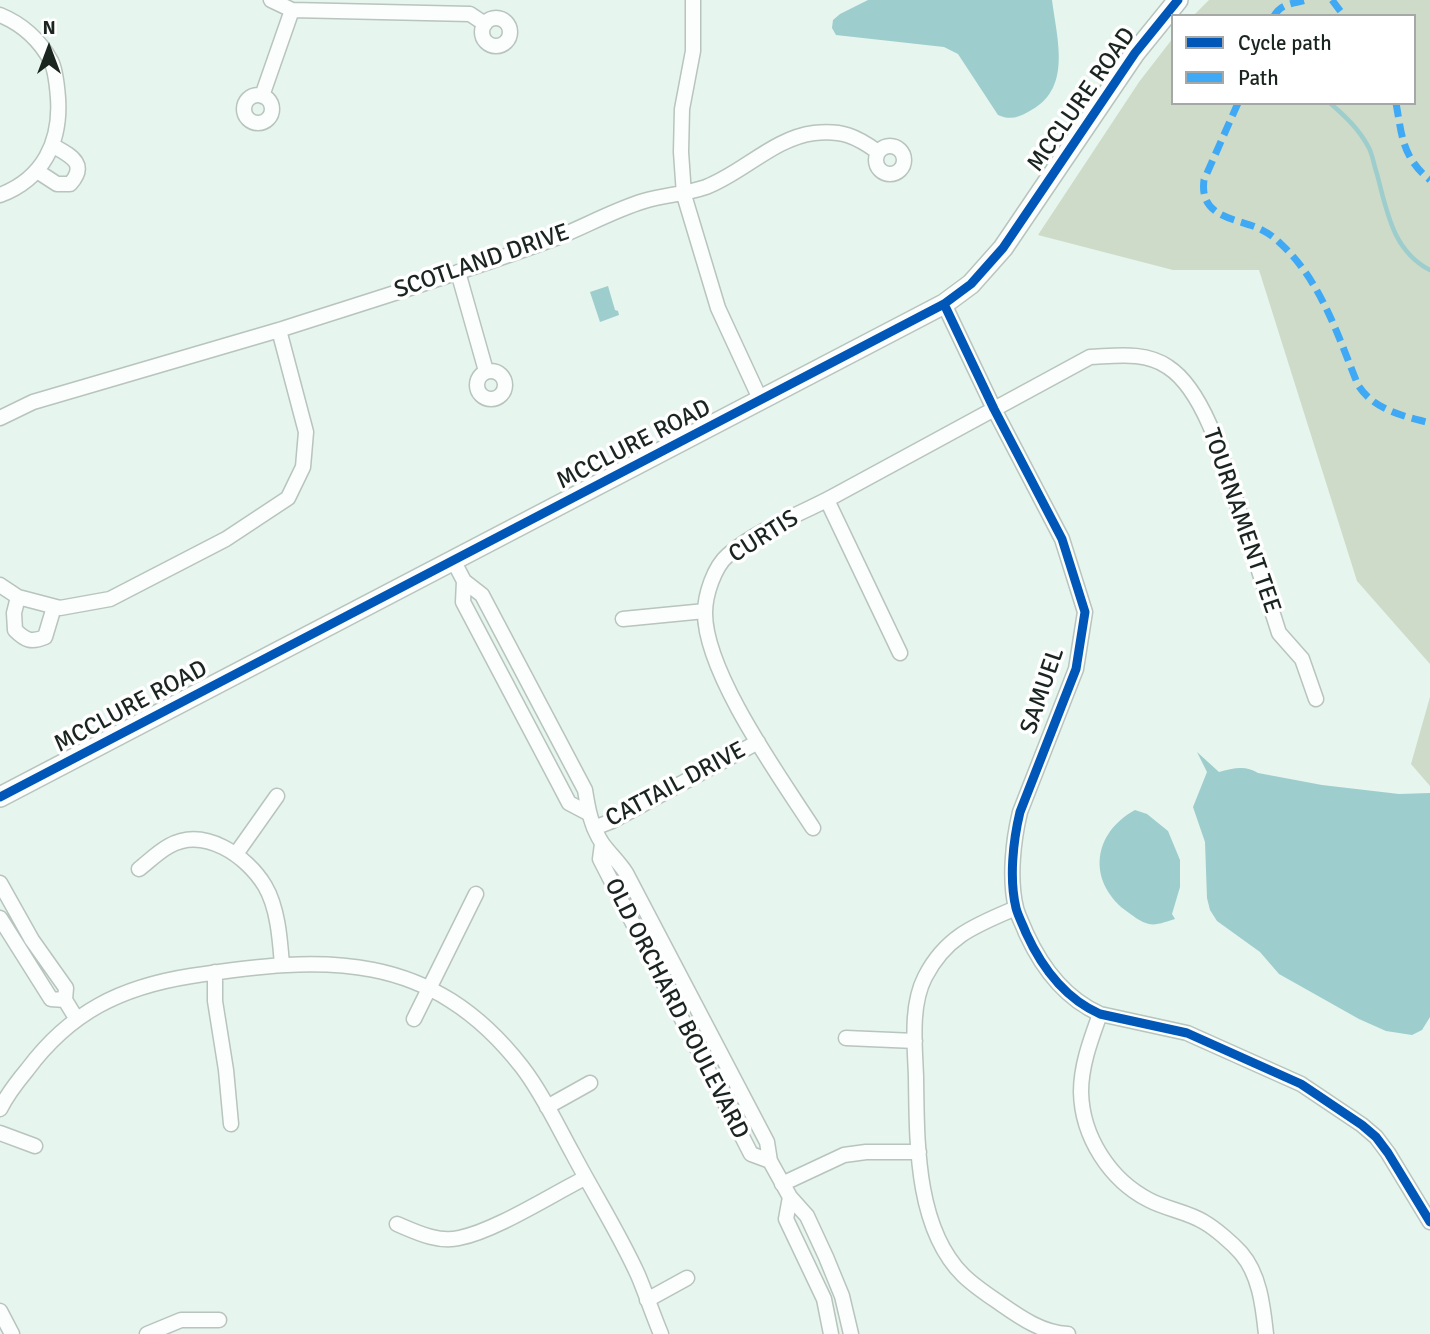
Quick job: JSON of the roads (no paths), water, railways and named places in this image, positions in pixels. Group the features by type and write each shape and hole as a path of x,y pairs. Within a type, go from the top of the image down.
{"street":[{"path":"271,0 292,10 470,14 485,24"},
{"path":"694,0 692,51 682,109 684,195 718,307 761,401"},
{"name":"MCCLURE ROAD","path":"0,797 944,304 971,284 1003,248 1135,53 1178,0"},
{"path":"262,96 292,10"},
{"path":"0,15 17,23 34,37 52,62 60,119 52,145 37,171 11,191 0,195"},
{"name":"SCOTLAND DRIVE","path":"0,418 33,402 279,330 457,272 556,238 643,202 684,195 725,180 782,145 813,133 847,134 857,137 878,152"},
{"path":"37,171 57,184 70,184 76,177 78,168 74,158 52,145"},
{"path":"457,272 486,372"},
{"name":"SAMUEL","path":"944,304 994,410 1062,539 1085,612 1076,669 1020,812 1014,836 1013,863 1016,908 1038,958 1047,973 1065,990 1100,1014"},
{"path":"0,585 18,597 54,607 110,599 226,539 288,499 303,467 306,432 279,330"},
{"name":"TOURNAMENT TEE","path":"994,410 1090,357 1131,355 1151,359 1169,367 1189,388 1214,432 1279,633 1302,659 1316,699"},
{"name":"CURTIS","path":"813,828 758,742 722,675 708,639 705,611 711,583 726,556 765,530 827,500 994,410"},
{"path":"827,500 900,653"},
{"name":"OLD ORCHARD BOULEVARD","path":"453,560 464,581 482,595 491,611 585,790 588,813 602,844 626,873 766,1142 770,1161 782,1184 807,1216 842,1297 851,1334"},
{"name":"OLD ORCHARD BOULEVARD","path":"464,581 463,601 569,803 588,813"},
{"path":"18,597 14,613 15,630 25,639 35,641 45,637 54,607"},
{"path":"623,619 705,611"},
{"name":"CATTAIL DRIVE","path":"594,828 612,821 758,742"},
{"path":"236,854 277,796"},
{"path":"139,869 170,845 192,839 212,842 236,854 265,887 279,938 282,965"},
{"path":"0,883 32,940 65,988 65,1000 76,1018"},
{"path":"414,1019 477,894"},
{"path":"1016,908 968,928 941,953 924,978 917,1001 915,1041 923,1195 939,1239 961,1273 988,1296 1018,1316 1052,1333 1068,1334"},
{"path":"0,918 51,999 65,1000"},
{"path":"0,1109 43,1049 76,1018 101,1002 130,989 164,980 215,972 314,962 343,964 395,975 429,988 463,1007 491,1031 523,1069 547,1107 637,1273 661,1334"},
{"path":"215,972 215,1001 231,1124"},
{"path":"1266,1334 1262,1293 1242,1254 1204,1222 1151,1201 1130,1189 1099,1155 1083,1113 1081,1091 1087,1052 1100,1014 1187,1033 1301,1084 1376,1137 1429,1219"},
{"path":"846,1038 915,1041"},
{"path":"547,1107 590,1083"},
{"path":"0,1133 35,1146"},
{"path":"782,1184 844,1155 866,1152 919,1152"},
{"path":"397,1224 430,1237 458,1239 496,1225 586,1178"},
{"name":"OLD ORCHARD BOULEVARD","path":"790,1197 786,1219 824,1298 831,1334"},
{"path":"647,1300 687,1278"},
{"path":"0,1311 12,1334"},
{"path":"147,1334 181,1320 219,1320"}],"water":[{"path":"868,0 1052,0 1059,63 1051,91 1042,103 1028,112 1013,118 1002,117 998,115 958,54 944,47 836,35 832,28 833,20"},
{"path":"608,286 619,315 600,322 590,292"},
{"path":"1197,752 1219,772 1244,768 1322,785 1399,794 1430,793 1430,1017 1422,1030 1412,1035 1386,1031 1359,1019 1279,974 1260,952 1217,921 1207,898 1205,842 1193,807 1207,772"},
{"path":"1135,810 1147,814 1168,831 1180,860 1180,887 1172,914 1175,919 1158,924 1146,923 1125,910 1113,898 1100,871 1103,844 1110,831"}],"waterway":[{"path":"1332,105 1352,124 1369,148 1388,216 1400,241 1418,262 1430,270"}]}
